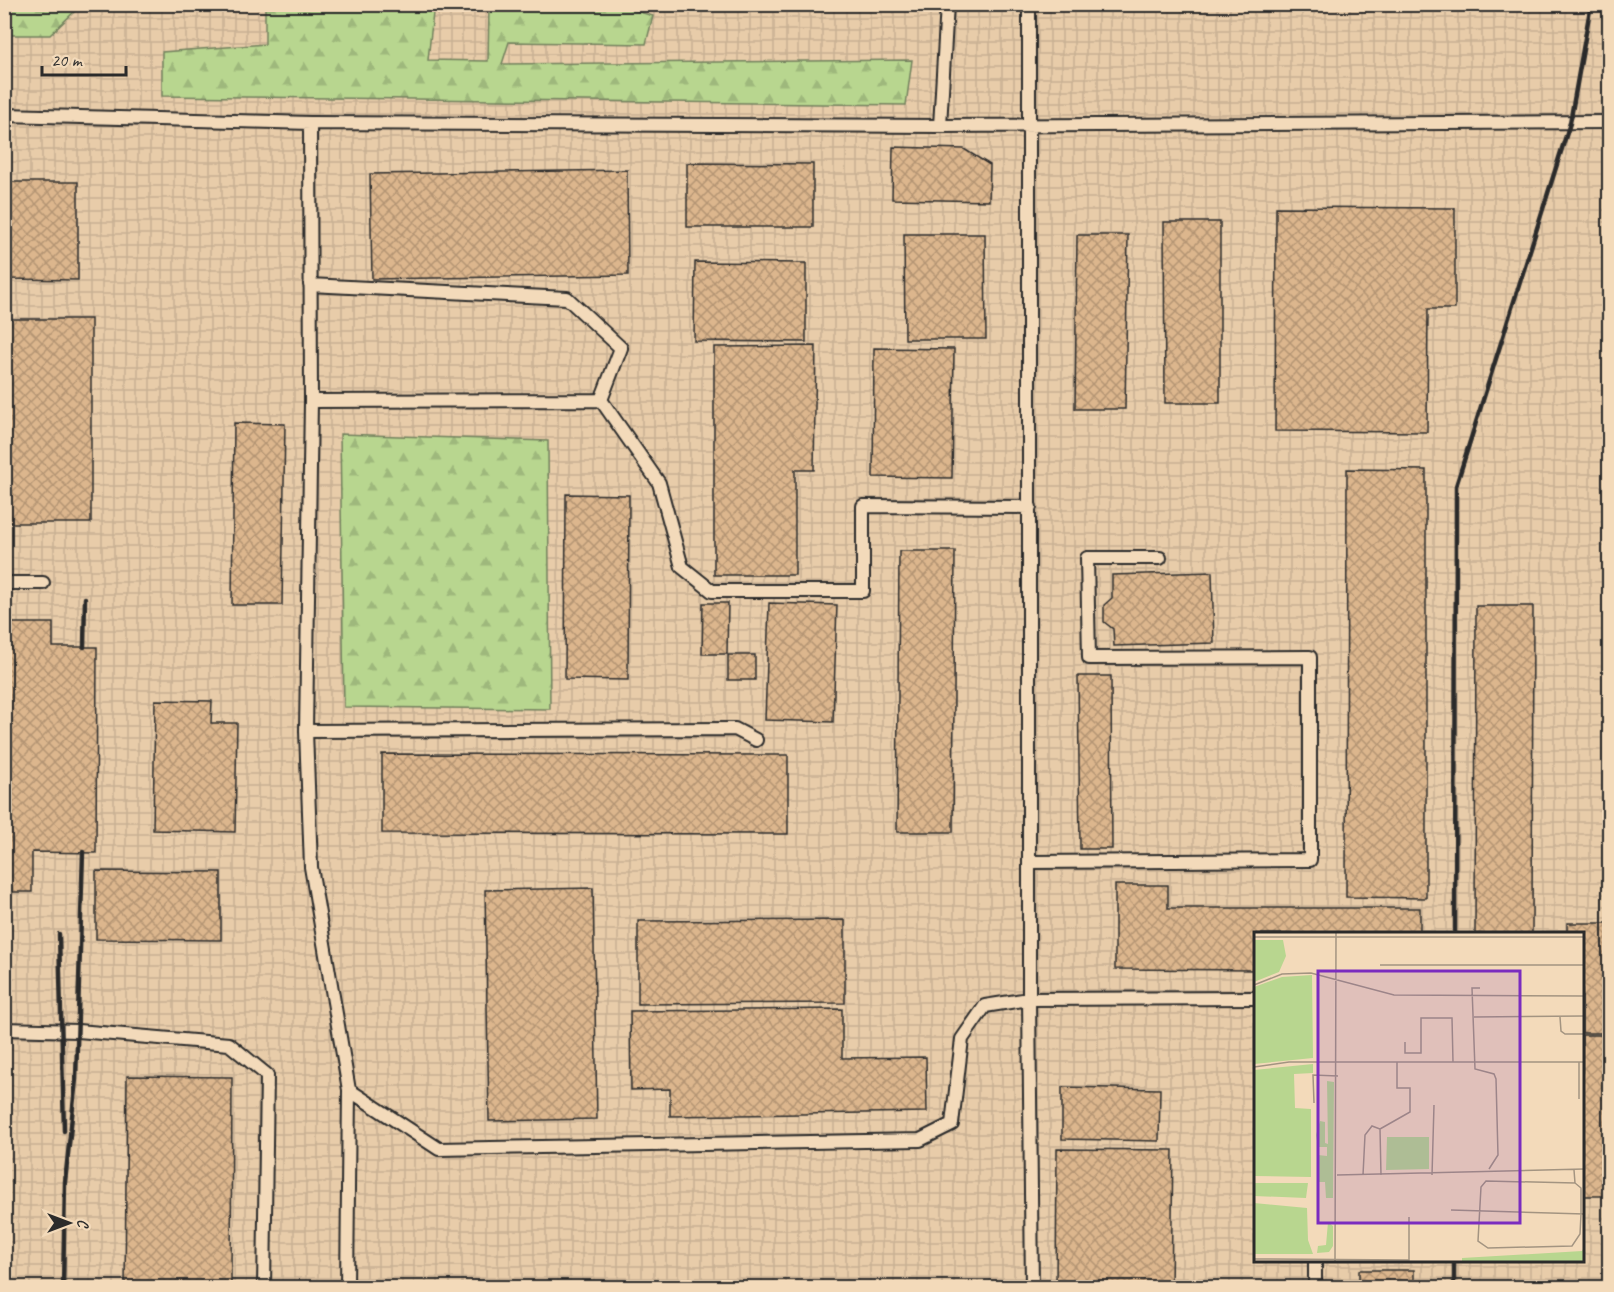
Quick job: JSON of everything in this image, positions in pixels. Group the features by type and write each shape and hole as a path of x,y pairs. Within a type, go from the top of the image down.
{"lane":[{"path":"940,126 947,4"},
{"path":"1029,4 1031,861 1029,999 1032,1287"},
{"path":"4,115 310,123 940,126 1610,122"},
{"path":"310,123 311,401 306,731 311,867 349,1090 347,1287"},
{"path":"310,285 567,298 621,348 601,399"},
{"path":"601,399 659,483 682,567 712,591 862,591 863,506 1030,507"},
{"path":"311,401 601,399"},
{"path":"1031,861 1310,860 1310,657 1089,658 1087,558 1160,558"},
{"path":"4,583 43,583"},
{"path":"306,731 735,729 756,740"},
{"path":"349,1090 439,1149 920,1140 952,1124 962,1039 985,1006 1029,999 1254,998"},
{"path":"4,1029 78,1031 229,1044 267,1075 264,1287"},
{"path":"1315,1262 1315,1287"}],"shaded area":[{"path":"5,5 1609,5 1609,1287 5,1288"}],"green space":[{"path":"5,4 70,5 76,10 50,35 5,35"},
{"path":"434,4 428,60 488,61 489,5 617,5 653,16 646,44 509,42 502,64 912,60 906,105 162,96 162,52 265,44 265,5"},
{"path":"340,434 548,441 550,709 344,707"}],"building":[{"path":"893,147 964,149 990,165 989,201 892,199"},
{"path":"687,163 813,164 813,227 687,227"},
{"path":"627,170 628,275 372,279 370,174"},
{"path":"4,182 78,182 78,280 4,279"},
{"path":"1276,207 1455,208 1455,309 1428,309 1427,432 1275,431"},
{"path":"1164,222 1220,222 1220,403 1165,403"},
{"path":"904,234 985,234 986,339 905,339"},
{"path":"1077,235 1128,235 1125,409 1075,409"},
{"path":"695,262 806,263 806,342 694,341"},
{"path":"4,319 91,319 91,523 4,523"},
{"path":"816,346 814,470 795,470 795,575 714,575 714,347"},
{"path":"874,348 954,349 952,478 873,477"},
{"path":"234,423 285,424 282,605 232,605"},
{"path":"1347,469 1426,470 1426,898 1346,897"},
{"path":"566,494 629,495 628,680 565,679"},
{"path":"899,551 955,551 953,832 897,832"},
{"path":"1212,572 1214,643 1114,646 1113,629 1104,622 1104,605 1112,598 1112,575"},
{"path":"703,603 728,603 727,654 702,654"},
{"path":"769,603 837,605 833,722 765,720"},
{"path":"1476,606 1533,606 1532,932 1475,932"},
{"path":"4,623 53,623 53,647 97,647 96,853 32,852 32,892 4,892"},
{"path":"728,655 755,655 755,680 728,680"},
{"path":"1078,676 1111,676 1112,849 1080,849"},
{"path":"155,700 212,701 211,723 237,723 235,832 153,830"},
{"path":"382,754 788,755 788,834 382,833"},
{"path":"96,871 221,872 221,940 96,939"},
{"path":"1115,885 1168,885 1168,908 1420,908 1420,932 1254,932 1254,970 1115,969"},
{"path":"593,888 597,1119 489,1121 485,890"},
{"path":"845,920 845,1003 638,1004 638,921"},
{"path":"1567,923 1610,923 1610,1033 1584,1033 1584,932 1567,932"},
{"path":"842,1009 842,1058 926,1057 927,1112 670,1116 670,1089 631,1090 630,1011"},
{"path":"1584,1035 1610,1035 1610,1196 1584,1196"},
{"path":"127,1076 232,1077 231,1288 125,1288"},
{"path":"1062,1087 1160,1089 1159,1141 1062,1139"},
{"path":"1057,1149 1173,1150 1171,1288 1056,1288"},
{"path":"1359,1270 1414,1270 1414,1288 1359,1288"},
{"path":"1191,1285 1288,1285 1288,1288 1191,1288"}],"railway":[{"path":"1455,932 1456,486 1570,123 1591,4"},
{"path":"84,647 85,598"},
{"path":"63,1288 65,1182 76,1079 83,852"},
{"path":"59,934 64,1131"},
{"path":"1454,1262 1454,1288"}]}
